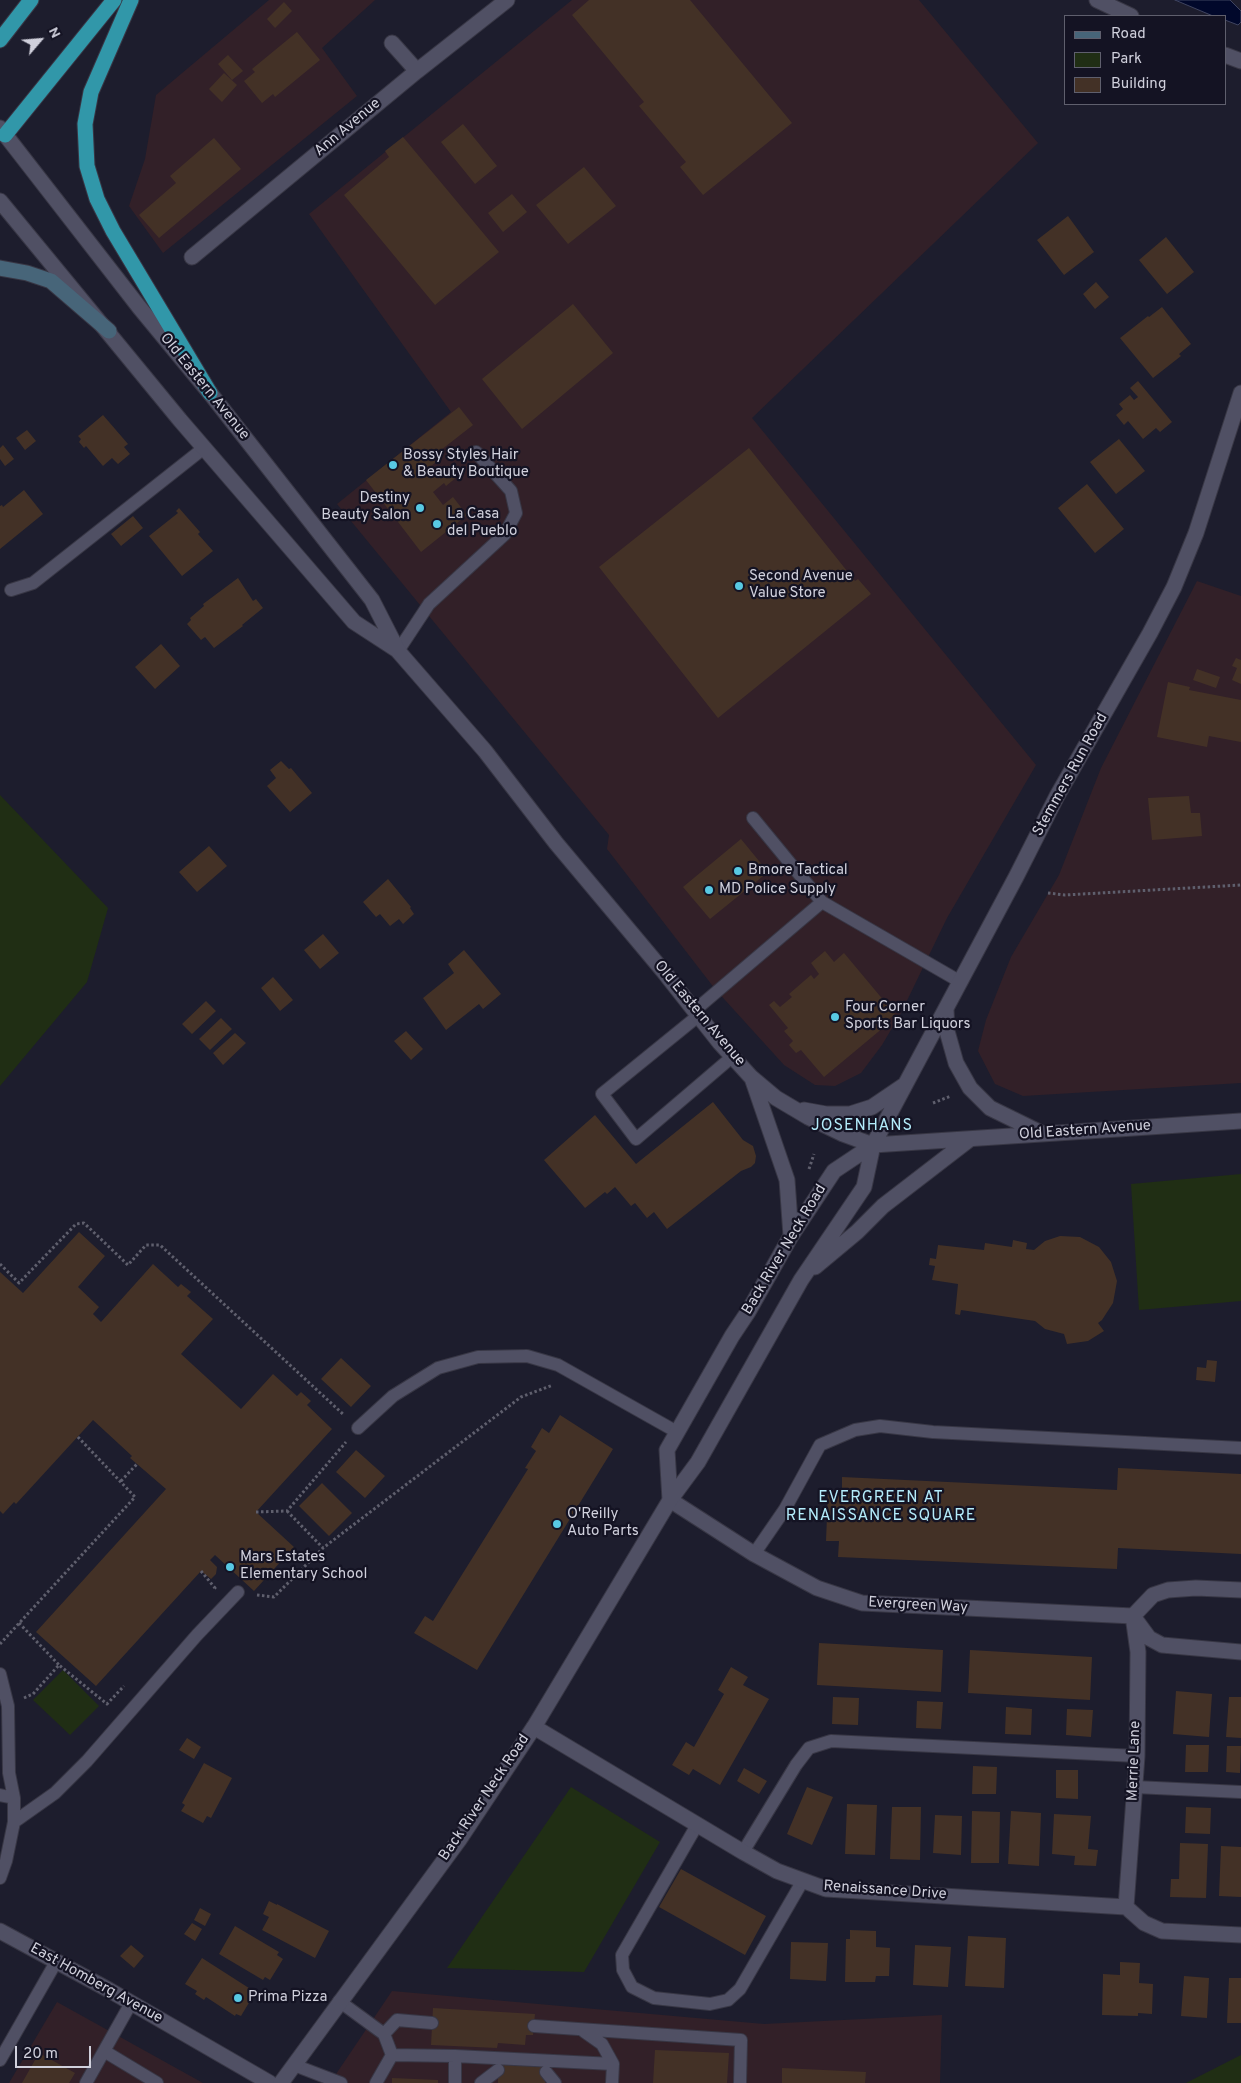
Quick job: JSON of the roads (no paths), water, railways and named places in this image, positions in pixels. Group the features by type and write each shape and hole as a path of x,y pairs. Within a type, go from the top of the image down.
{"highway":[{"path":"0,40 31,0"},
{"path":"2,135 114,0"},
{"path":"132,0 91,92 85,124 87,166 97,199 113,231 210,393"}],"main road":[{"path":"0,268 27,273 51,281 109,332"}],"street":[{"name":"Ann Avenue","path":"192,257 417,71 507,0"},
{"path":"1097,0 1129,15"},
{"path":"392,42 417,71"},
{"path":"1226,55 1241,61"},
{"name":"Old Eastern Avenue","path":"2,135 138,307 210,393 372,600 398,651 485,751 561,850 696,1014 751,1077 776,1098 844,1134 873,1145 1241,1121"},
{"name":"Old Eastern Avenue","path":"0,201 204,448 354,622 398,651"},
{"name":"Stemmers Run Road","path":"873,1145 1016,877 1057,796 1150,633 1174,587 1196,533 1241,393"},
{"path":"946,1008 947,1031 956,1063 970,1088 990,1108 1043,1134"},
{"path":"751,1077 787,1180 791,1236"},
{"path":"793,1108 826,1114 850,1114 872,1107 905,1085"},
{"path":"801,1280 884,1206 970,1139"},
{"name":"Back River Neck Road","path":"670,1500 667,1450 791,1236 834,1171 873,1145"},
{"name":"Back River Neck Road","path":"281,2083 339,2001 459,1840 534,1727 670,1500 698,1462 801,1280 864,1186 873,1145"},
{"name":"Evergreen Way","path":"670,1500 754,1554 818,1588 862,1604 1132,1616"},
{"path":"1241,1590 1196,1588 1168,1590 1153,1595 1132,1616 1148,1638 1162,1645 1241,1652"},
{"name":"Merrie Lane","path":"1126,1906 1137,1756 1138,1652 1132,1616"},
{"name":"Renaissance Drive","path":"534,1727 743,1852 777,1871 802,1882 826,1889 1126,1906"},
{"path":"1126,1906 1144,1923 1162,1931 1241,1934"},
{"name":"East Homberg Avenue","path":"0,1931 131,2003 270,2083"}],"lane":[{"path":"11,590 33,583 204,448"},
{"path":"398,651 429,604 505,534 516,513 511,491 476,452"},
{"path":"753,818 822,902 959,981"},
{"path":"732,1056 636,1139 602,1094 696,1014 822,902"},
{"path":"358,1428 393,1396 438,1368 478,1357 527,1356 558,1365 678,1432"},
{"path":"754,1554 785,1509 820,1445 855,1430 880,1426 933,1432 1241,1448"},
{"path":"14,1822 55,1793 87,1762 196,1636 238,1592"},
{"path":"0,1674 8,1706 5,1771 14,1798 14,1822 6,1862 0,1878"},
{"path":"743,1852 800,1759 809,1748 830,1741 1137,1756"},
{"path":"1135,1787 1241,1792"},
{"path":"0,1795 14,1798"},
{"path":"697,1825 622,1955 622,1970 632,1987 654,1998 710,2004 728,2000 740,1989 802,1882"},
{"path":"0,2060 56,1962"},
{"path":"339,2001 384,2034 392,2055"},
{"path":"86,2083 131,2003"},
{"path":"384,2034 397,2020 432,2023"},
{"path":"534,2026 741,2040 740,2083"},
{"path":"582,2029 602,2044 614,2064 612,2083"},
{"path":"104,2051 156,2083"},
{"path":"392,2055 455,2056 614,2064"},
{"path":"376,2083 392,2055"},
{"path":"454,2083 455,2056"},
{"path":"294,2064 341,2083"},
{"path":"481,2083 498,2070"},
{"path":"546,2072 555,2083"}],"water":[{"path":"1175,0 1230,0 1241,11 1241,22 1238,25 1226,20 1226,15 1211,15"}],"place":[{"name":"Bossy Styles Hair & Beauty Boutique","path":"393,465"},
{"name":"Destiny Beauty Salon","path":"420,508"},
{"name":"La Casa del Pueblo","path":"437,524"},
{"name":"Second Avenue Value Store","path":"739,586"},
{"name":"Bmore Tactical","path":"738,871"},
{"name":"MD Police Supply","path":"709,890"},
{"name":"Four Corner Sports Bar Liquors","path":"835,1017"},
{"name":"O'Reilly Auto Parts","path":"557,1524"},
{"name":"Mars Estates Elementary School","path":"230,1567"},
{"name":"Prima Pizza","path":"238,1998"}],"district":[{"name":"JOSENHANS","path":"862,1127"},
{"name":"EVERGREEN AT RENAISSANCE SQUARE","path":"881,1508"}]}
